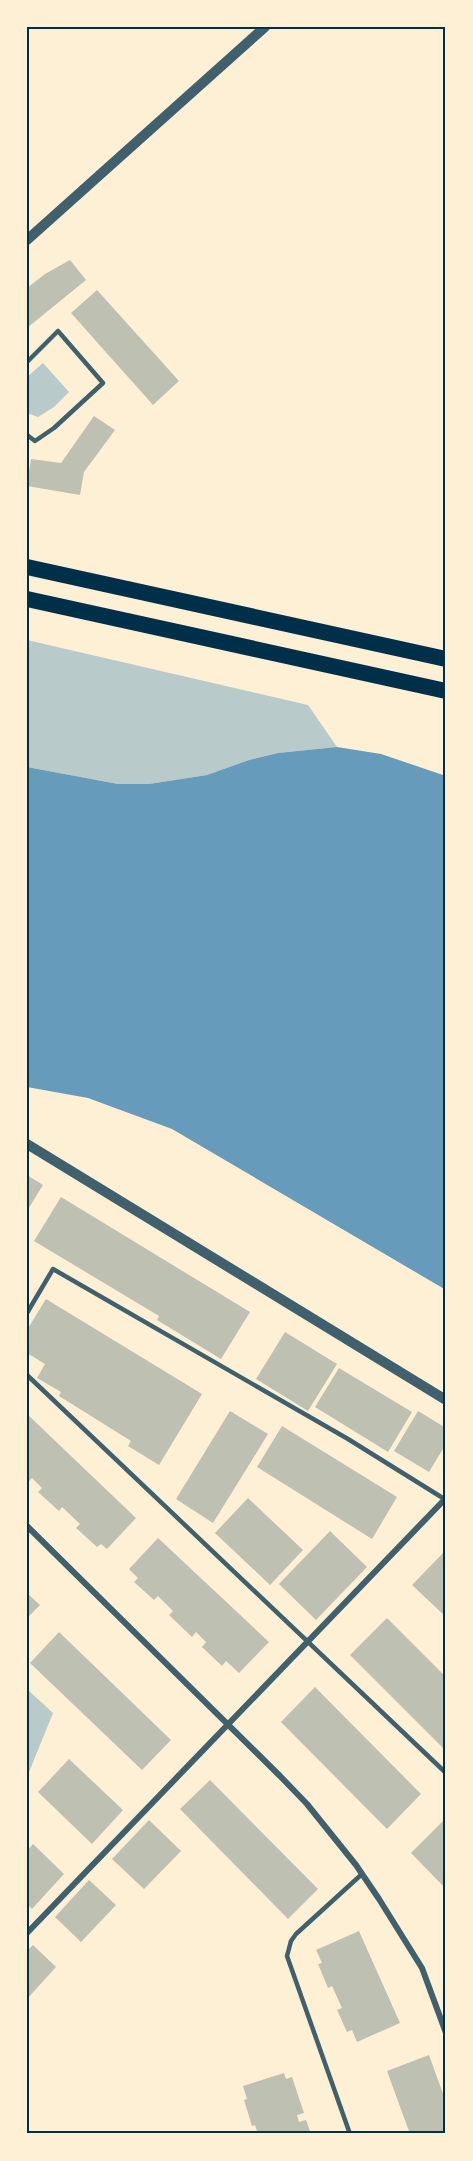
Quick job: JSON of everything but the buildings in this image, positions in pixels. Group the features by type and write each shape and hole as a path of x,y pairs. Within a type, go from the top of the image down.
{"highway":[{"path":"27,567 446,659"},
{"path":"27,599 446,691"}],"street":[{"path":"27,240 265,27"},
{"path":"27,1144 446,1400"},
{"path":"27,1933 446,1499"},
{"path":"27,1526 307,1804 362,1874 401,1933 422,1968 446,2033"}],"lane":[{"path":"27,362 58,332 103,383 54,428 35,441 27,435"},
{"path":"27,1313 53,1269 348,1439 446,1499"},
{"path":"27,1376 446,1773"},
{"path":"350,2134 287,1956 288,1948 296,1934 362,1874"}],"shaded area":[{"path":"43,363 69,392 54,407 38,417 27,413 27,377"},
{"path":"27,640 308,705 337,747 278,753 249,760 207,775 149,784 118,784 27,767"},
{"path":"27,1689 53,1713 27,1777"}],"water":[{"path":"337,747 381,754 446,776 446,1290 172,1129 88,1098 27,1087 27,767 118,784 149,784 207,775 249,760 278,753"}]}
